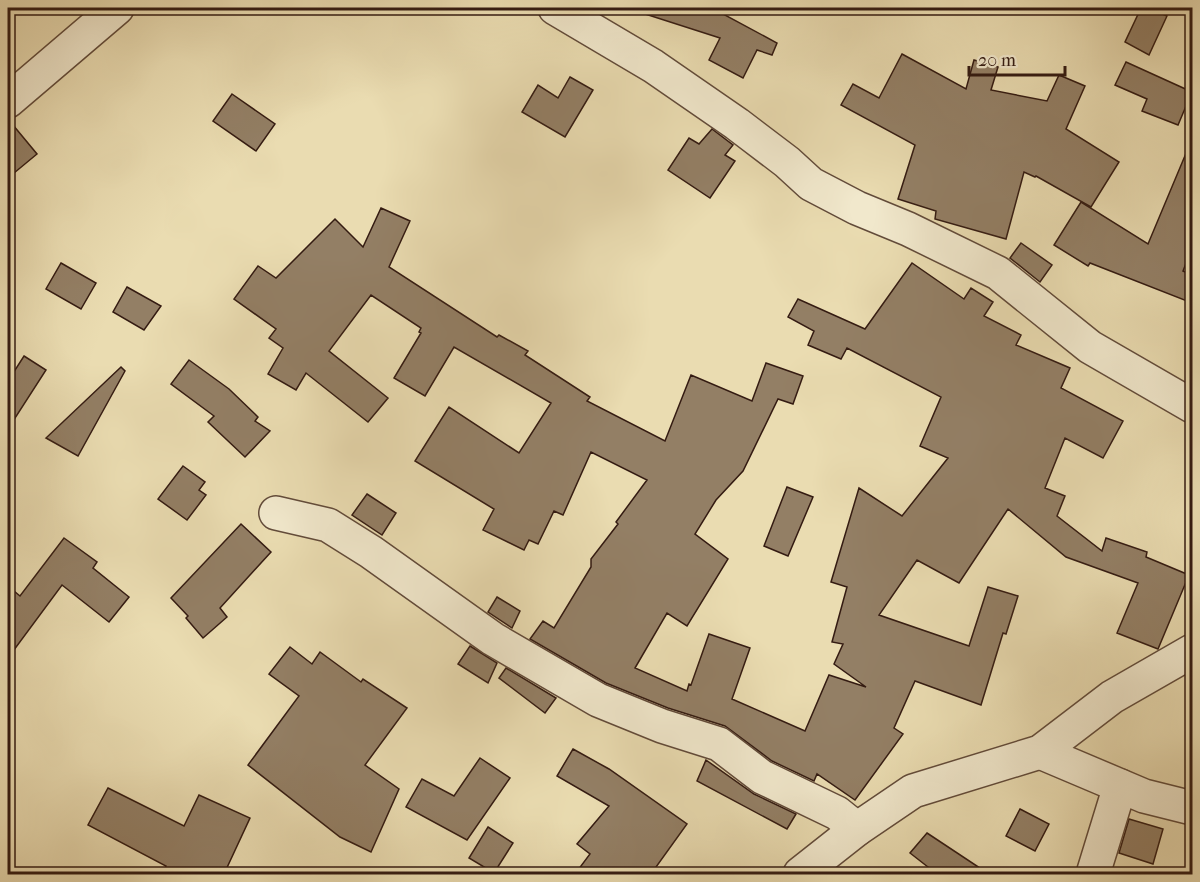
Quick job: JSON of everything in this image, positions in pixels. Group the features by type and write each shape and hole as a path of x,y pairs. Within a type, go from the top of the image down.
{"street":[{"path":"8,101 117,8"},
{"path":"555,8 653,66 737,124 812,184 857,208 908,229 998,273 1090,347 1192,406"},
{"path":"276,513 328,525 371,552 493,639 598,700 662,726 719,744 762,777 837,813 857,829"},
{"path":"800,874 857,829 913,791 1040,752 1112,697 1192,651"},
{"path":"1040,752 1144,796 1192,808"},
{"path":"1093,874 1120,786"}],"building":[{"path":"643,8 712,8 777,43 772,55 757,50 743,78 709,60 720,38 642,13"},
{"path":"1141,8 1149,8 1167,16 1149,55 1125,42"},
{"path":"902,54 966,89 974,60 998,67 991,90 1047,101 1059,75 1085,86 1066,129 1119,162 1091,207 1036,176 1024,172 1006,239 935,219 936,211 898,199 915,145 841,105 853,84 879,98"},
{"path":"1126,62 1192,92 1178,125 1142,111 1147,99 1115,85"},
{"path":"570,77 593,90 565,137 522,112 538,85 558,98"},
{"path":"232,94 275,124 256,151 213,121"},
{"path":"8,119 37,154 8,178"},
{"path":"712,129 733,145 725,155 735,161 710,198 668,170 689,138 699,144"},
{"path":"1192,139 1192,248 1183,271 1192,275 1192,303 1090,263 1088,266 1054,245 1081,202 1148,244"},
{"path":"381,208 410,221 389,267 497,337 499,335 528,351 525,355 590,397 587,401 665,441 691,375 752,401 766,363 803,376 793,404 778,399 743,471 716,500 695,534 728,559 687,626 667,613 635,668 687,691 709,634 750,648 732,699 805,731 829,675 866,687 834,664 843,644 832,642 847,587 831,582 859,488 902,516 948,458 920,446 941,397 847,348 841,359 808,345 814,331 788,317 798,299 865,329 912,263 964,299 971,288 993,302 984,316 1021,335 1016,345 1070,368 1061,388 1123,421 1103,458 1065,438 1045,488 1065,496 1057,516 1102,551 1106,538 1147,552 1146,557 1189,575 1158,649 1117,633 1138,583 1066,557 1008,509 959,583 917,560 879,615 969,646 988,587 1018,596 1006,634 1003,633 981,705 915,681 894,728 903,734 855,800 817,774 814,781 772,761 725,726 668,708 606,683 530,639 543,621 554,628 591,567 591,559 647,480 591,452 563,515 554,511 538,544 529,540 524,550 483,530 494,509 415,461 449,407 519,453 551,403 454,347 425,396 394,378 421,333 419,332 421,328 371,295 329,351 388,398 368,422 306,373 296,390 268,374 283,348 269,338 276,329 234,299 258,266 276,278 335,219 363,247"},
{"path":"1021,243 1052,265 1040,282 1010,258"},
{"path":"61,263 96,283 81,309 46,289"},
{"path":"127,287 161,306 144,330 113,312"},
{"path":"24,356 46,370 8,429 8,381"},
{"path":"189,360 229,389 258,417 255,421 270,431 245,457 208,422 214,416 171,384"},
{"path":"121,367 125,371 78,456 46,438"},
{"path":"183,466 205,482 199,490 206,495 187,520 158,499"},
{"path":"787,487 813,497 788,556 764,546"},
{"path":"367,494 396,513 382,535 352,515"},
{"path":"241,524 271,552 220,608 227,617 203,638 186,618 188,616 171,598"},
{"path":"64,538 97,562 93,568 129,597 109,622 62,585 8,658 8,586 20,596"},
{"path":"497,597 520,611 512,628 488,612"},
{"path":"470,646 497,663 488,683 458,664"},
{"path":"290,647 312,664 320,652 361,682 363,679 407,708 365,765 399,789 371,852 340,837 248,765 299,696 269,674"},
{"path":"506,668 556,698 545,713 499,678"},
{"path":"573,749 609,769 687,824 651,874 575,874 590,854 577,844 609,806 557,776"},
{"path":"480,758 510,778 467,840 406,807 422,779 454,796"},
{"path":"706,760 754,794 796,814 787,829 697,781"},
{"path":"108,788 184,826 199,795 250,818 224,874 162,874 166,866 88,825"},
{"path":"1020,809 1049,824 1035,851 1006,836"},
{"path":"1129,819 1163,829 1153,864 1119,853"},
{"path":"488,827 513,843 494,873 469,858"},
{"path":"927,833 989,874 937,874 910,853"}]}
